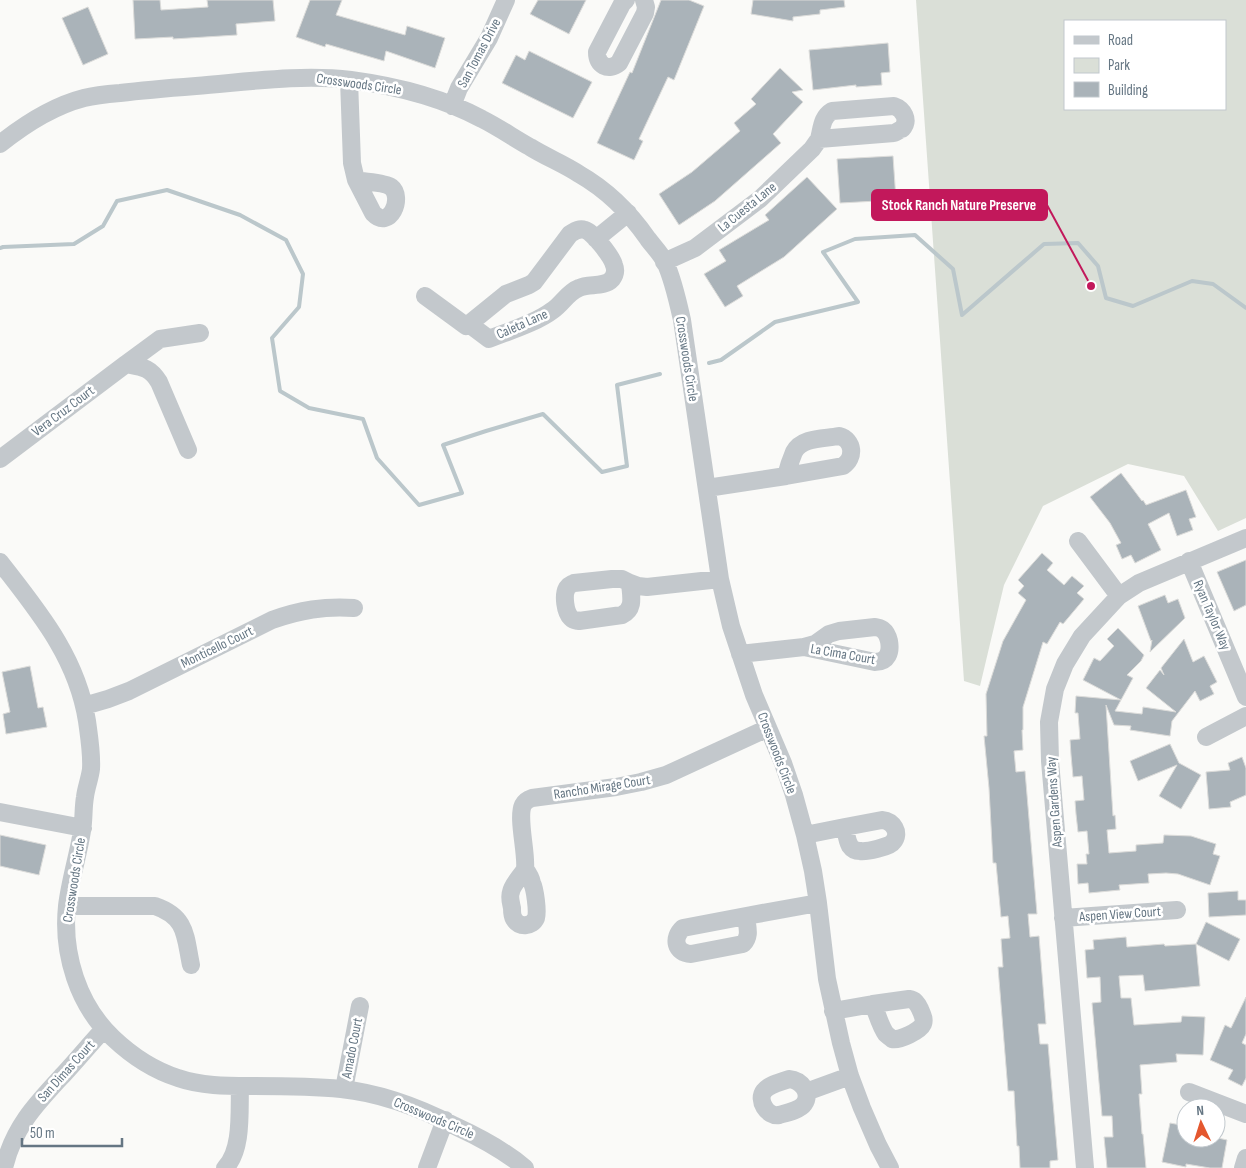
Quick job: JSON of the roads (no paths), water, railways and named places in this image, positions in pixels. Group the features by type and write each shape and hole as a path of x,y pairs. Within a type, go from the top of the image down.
{"street":[{"name":"San Tomas Drive","path":"452,106 459,88 489,38 506,0"},
{"path":"626,0 622,4 597,52 597,58 600,63 606,67 616,66 619,63 645,13 644,0"},
{"name":"Crosswoods Circle","path":"0,144 30,122 48,112 84,98 277,79 314,77 349,80 412,92 481,118 531,148 579,173 598,186 628,213 664,262 676,298 682,320 720,580 731,626 754,695 794,795 813,871 827,979 841,1043 850,1076 862,1108 890,1168"},
{"path":"349,80 352,163 356,180"},
{"name":"La Cuesta Lane","path":"664,262 695,248 760,199 812,149 819,138"},
{"path":"596,239 628,213"},
{"name":"Caleta Lane","path":"425,296 466,326 506,294 534,282 575,230 581,229 591,233 613,261 615,272 613,278 608,282 586,285 573,290 555,309 544,316 489,338 469,324"},
{"name":"Vera Cruz Court","path":"0,458 160,339 200,333"},
{"path":"126,364 145,368 154,374 188,450"},
{"path":"707,488 786,476"},
{"name":"Aspen Gardens Way","path":"1085,1168 1050,761 1049,722 1055,689 1065,664 1082,636 1119,596 1139,583 1246,538"},
{"path":"1078,541 1119,596"},
{"name":"Crosswoods Circle","path":"0,562 57,639 78,684 84,706 91,770 85,797 83,828 67,906 66,935 69,957 75,978 90,1010 104,1029 127,1051 146,1064 177,1078 210,1085 315,1087 344,1089 364,1093 421,1110 444,1120 498,1147 525,1168"},
{"name":"Ryan Taylor Way","path":"1189,562 1246,697"},
{"path":"630,583 647,587 720,580"},
{"name":"Monticello Court","path":"84,706 129,691 272,620 316,608 354,608"},
{"name":"La Cima Court","path":"740,654 804,647"},
{"path":"1206,737 1246,716"},
{"name":"Rancho Mirage Court","path":"525,868 521,814 523,804 528,800 641,782 666,774 768,728"},
{"path":"0,812 83,828"},
{"path":"805,835 845,827"},
{"path":"746,916 818,903"},
{"path":"67,906 155,906 166,910 174,915 184,930 191,965"},
{"name":"Aspen View Court","path":"1063,918 1177,910"},
{"path":"833,1011 873,1004"},
{"name":"Amado Court","path":"344,1089 360,1006"},
{"name":"San Dimas Court","path":"4,1168 12,1144 27,1115 104,1029"},
{"path":"806,1092 850,1076"},
{"path":"225,1168 235,1153 238,1142 240,1086"},
{"path":"1188,1092 1246,1114"},
{"path":"427,1168 444,1120"},
{"path":"1243,1168 1246,1158"}],"waterway":[{"path":"0,248 74,244 103,226 117,201 167,190 240,215 286,240 303,274 299,307 272,338 280,391 309,408 363,419 377,458 419,505 462,493 443,445 543,414 602,472 627,466 617,385 660,374"},
{"path":"709,363 721,360 775,322 858,302 823,252 855,239 915,235 953,269 962,315 1044,244 1078,243 1098,266 1106,298 1133,306 1192,281 1213,284 1246,308"}],"place":[{"name":"Stock Ranch Nature Preserve","path":"1091,286"}]}
